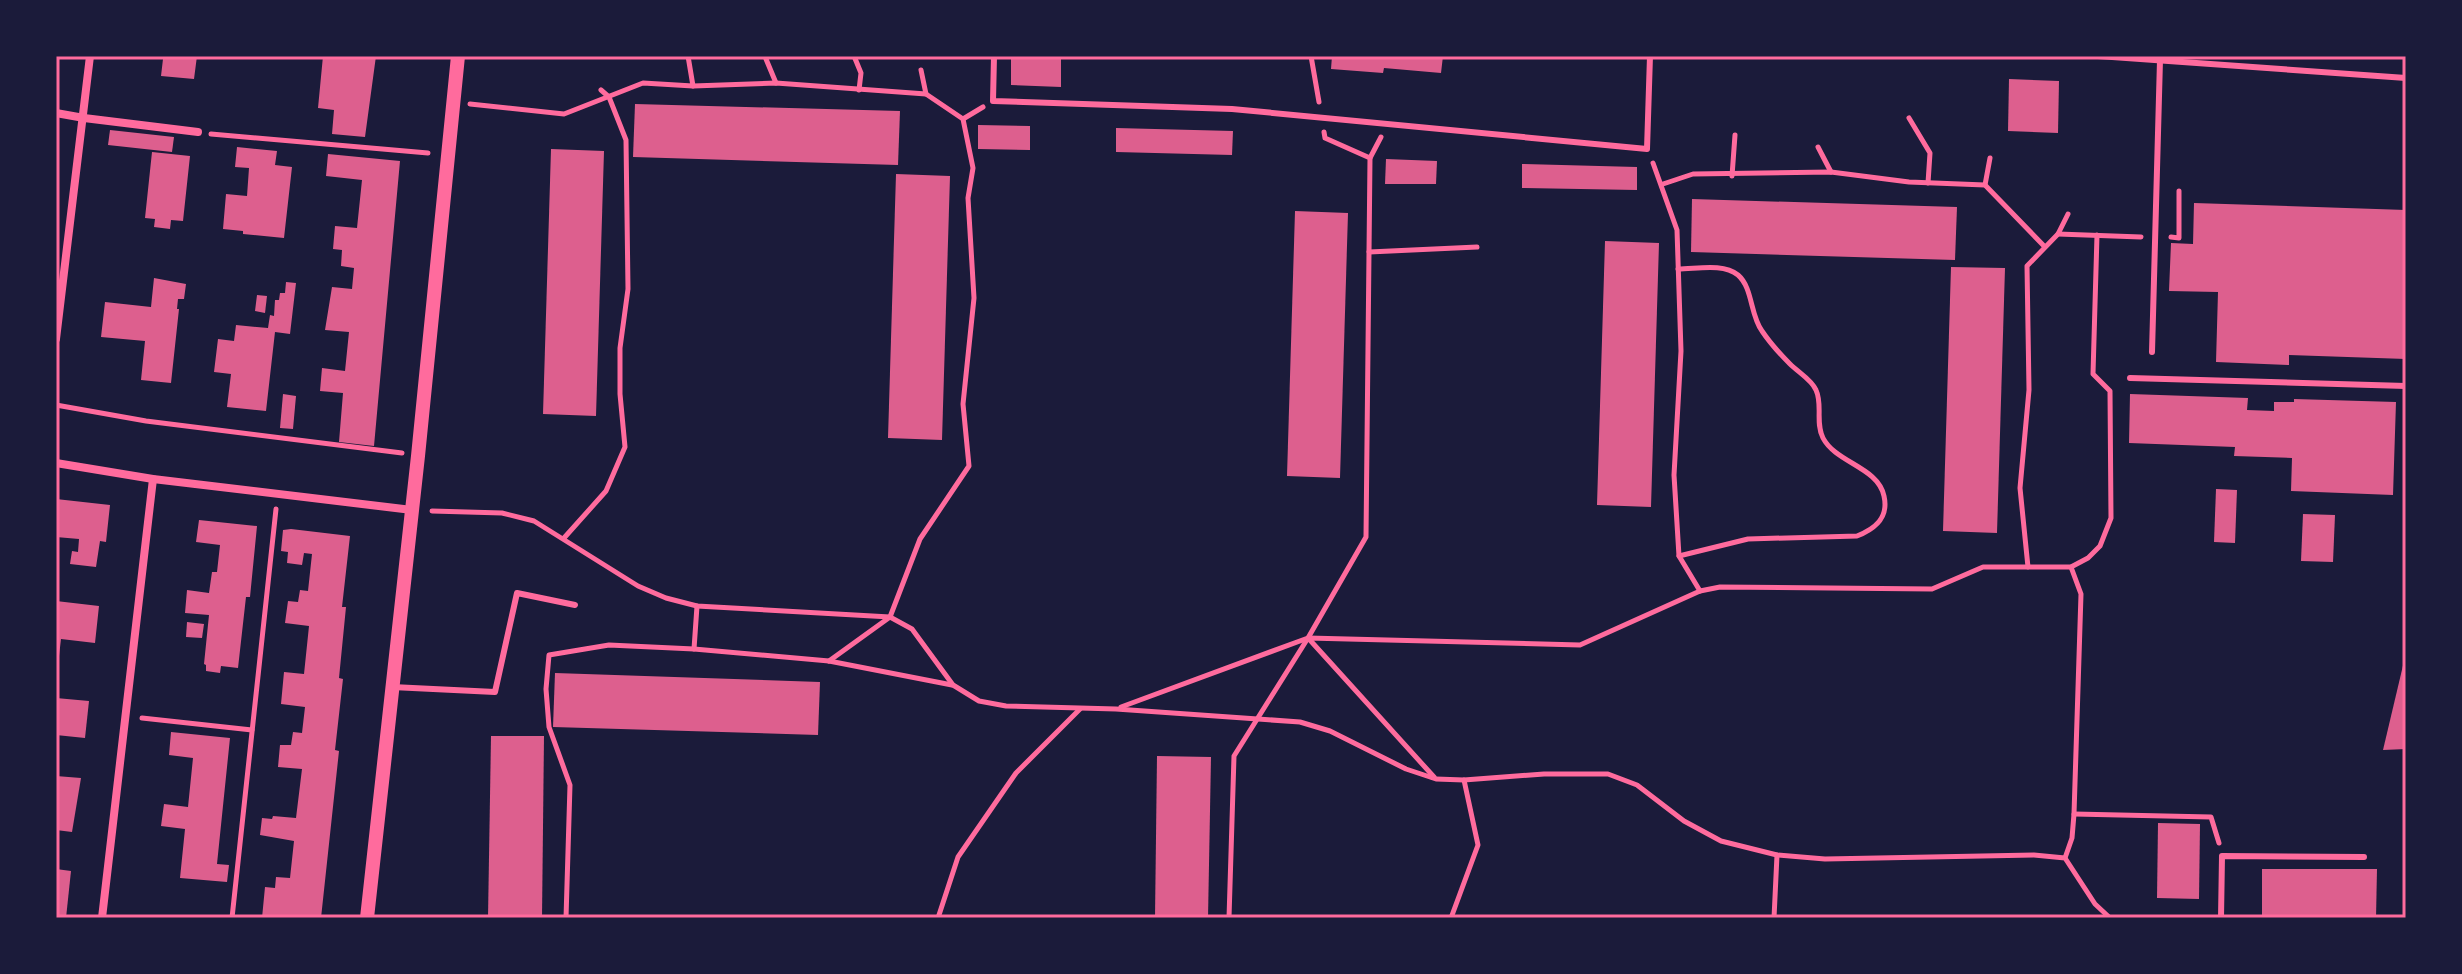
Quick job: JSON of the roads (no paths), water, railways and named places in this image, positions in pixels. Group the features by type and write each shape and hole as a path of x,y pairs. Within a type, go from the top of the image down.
{"street":[{"path":"56,339 90,56"},
{"path":"367,918 450,155 458,56"},
{"path":"56,113 198,132"},
{"path":"56,463 153,479 412,510"},
{"path":"102,918 153,479"}],"lane":[{"path":"994,56 993,101 1232,109 1647,149 1650,56"},
{"path":"2098,56 2406,78"},
{"path":"2152,352 2160,60"},
{"path":"2130,378 2406,386"},
{"path":"392,687 495,692 517,593 575,605"},
{"path":"2221,918 2222,856 2364,857"}]}
